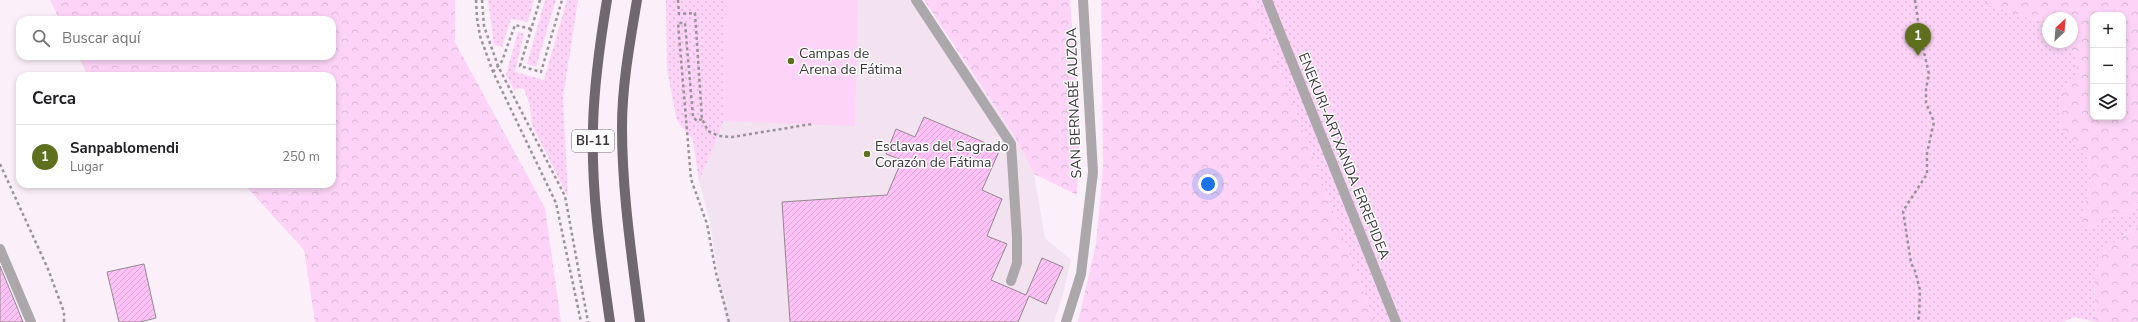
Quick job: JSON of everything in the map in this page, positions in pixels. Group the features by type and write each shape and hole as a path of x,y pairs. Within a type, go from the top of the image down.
{"main road":[{"name":"BI-11","path":"606,0 598,61 593,128 600,246 610,322"},
{"name":"BI-11","path":"637,0 627,63 622,126 624,189 640,322"}],"street":[{"path":"916,0 1011,144 1017,237 1017,263 1011,281"},
{"name":"SAN BERNABÉ AUZOA","path":"1066,322 1081,274 1093,172 1083,0"},
{"name":"ENEKURI-ARTXANDA ERREPIDEA","path":"1267,0 1396,322"},
{"path":"0,249 31,322"}],"path":[{"path":"476,0 476,18 480,36 494,72 556,203 581,322"},
{"path":"482,0 484,26 498,66 565,196 588,322"},
{"path":"540,0 520,66 541,72 562,0"},
{"path":"678,0 679,14 695,13 702,119 708,131 719,136 732,137 812,124"},
{"path":"1916,0 1920,35 1929,74 1926,89 1926,103 1934,122 1927,153 1927,174 1902,211 1911,263 1915,270 1920,290 1919,317 1917,322"},
{"path":"702,119 697,121 693,117 685,23 678,23 691,179 707,224 716,273 730,322"},
{"path":"494,72 502,61 515,24 531,30"},
{"path":"0,164 48,269 64,312 64,322"}],"shaded area":[{"name":"Esclavas del Sagrado Corazón de Fátima","path":"726,0 921,0 1014,135 1034,174 1045,238 1071,260 1054,322 726,322 709,218 699,181 724,121"}],"green space":[{"path":"50,0 455,0 455,42 545,208 561,322 315,322 304,250 248,188 336,188 336,72 86,72 80,60 336,60 336,16 58,16"},
{"path":"488,0 534,0 528,22 511,19 502,47 494,45"},
{"path":"545,0 556,0 536,67 527,64"},
{"path":"567,0 578,0 563,97 568,197 532,125 530,106 524,89 518,88 514,90 506,75 518,32 524,34 515,72 544,80"},
{"path":"666,0 726,0 724,121 699,181 693,140 677,121 667,70"},
{"name":"Campas de Arena de Fátima","path":"726,0 858,0 855,126 724,121"},
{"path":"924,0 1070,0 1080,123 1077,195 1034,174 1014,135"},
{"path":"1101,0 1253,0 1354,265 1374,322 1078,322 1096,244 1103,168"},
{"path":"1253,0 1994,0 1985,4 2042,23 2042,48 2070,48 2078,57 2075,77 2060,93 2059,125 2088,159 2091,180 2080,226 2096,227 2108,216 2129,215 2138,201 2138,227 2124,235 2094,275 2095,322 2074,317 2063,322 1374,322 1354,265"},
{"path":"1994,0 2138,0 2138,201 2129,215 2108,216 2096,227 2080,226 2091,180 2088,159 2059,125 2060,93 2075,77 2078,57 2070,48 2078,48 2078,12 2042,12 2042,23 1984,4"},
{"path":"2138,227 2138,322 2095,322 2094,275 2100,251"}],"building":[{"path":"924,117 1000,149 982,190 1002,199 987,236 1007,244 991,280 1026,295 1042,258 1063,267 1046,304 1029,296 1018,322 790,322 782,202 887,195 902,160 886,154 896,129 915,137"},
{"path":"144,264 156,318 140,322 119,322 107,272"},
{"path":"0,266 17,307 23,322 0,322"}],"place":[{"name":"Sanpablomendi","path":"1918,56"},
{"name":"Campas de Arena de Fátima","path":"791,61"},
{"name":"Esclavas del Sagrado Corazón de Fátima","path":"867,154"}]}
